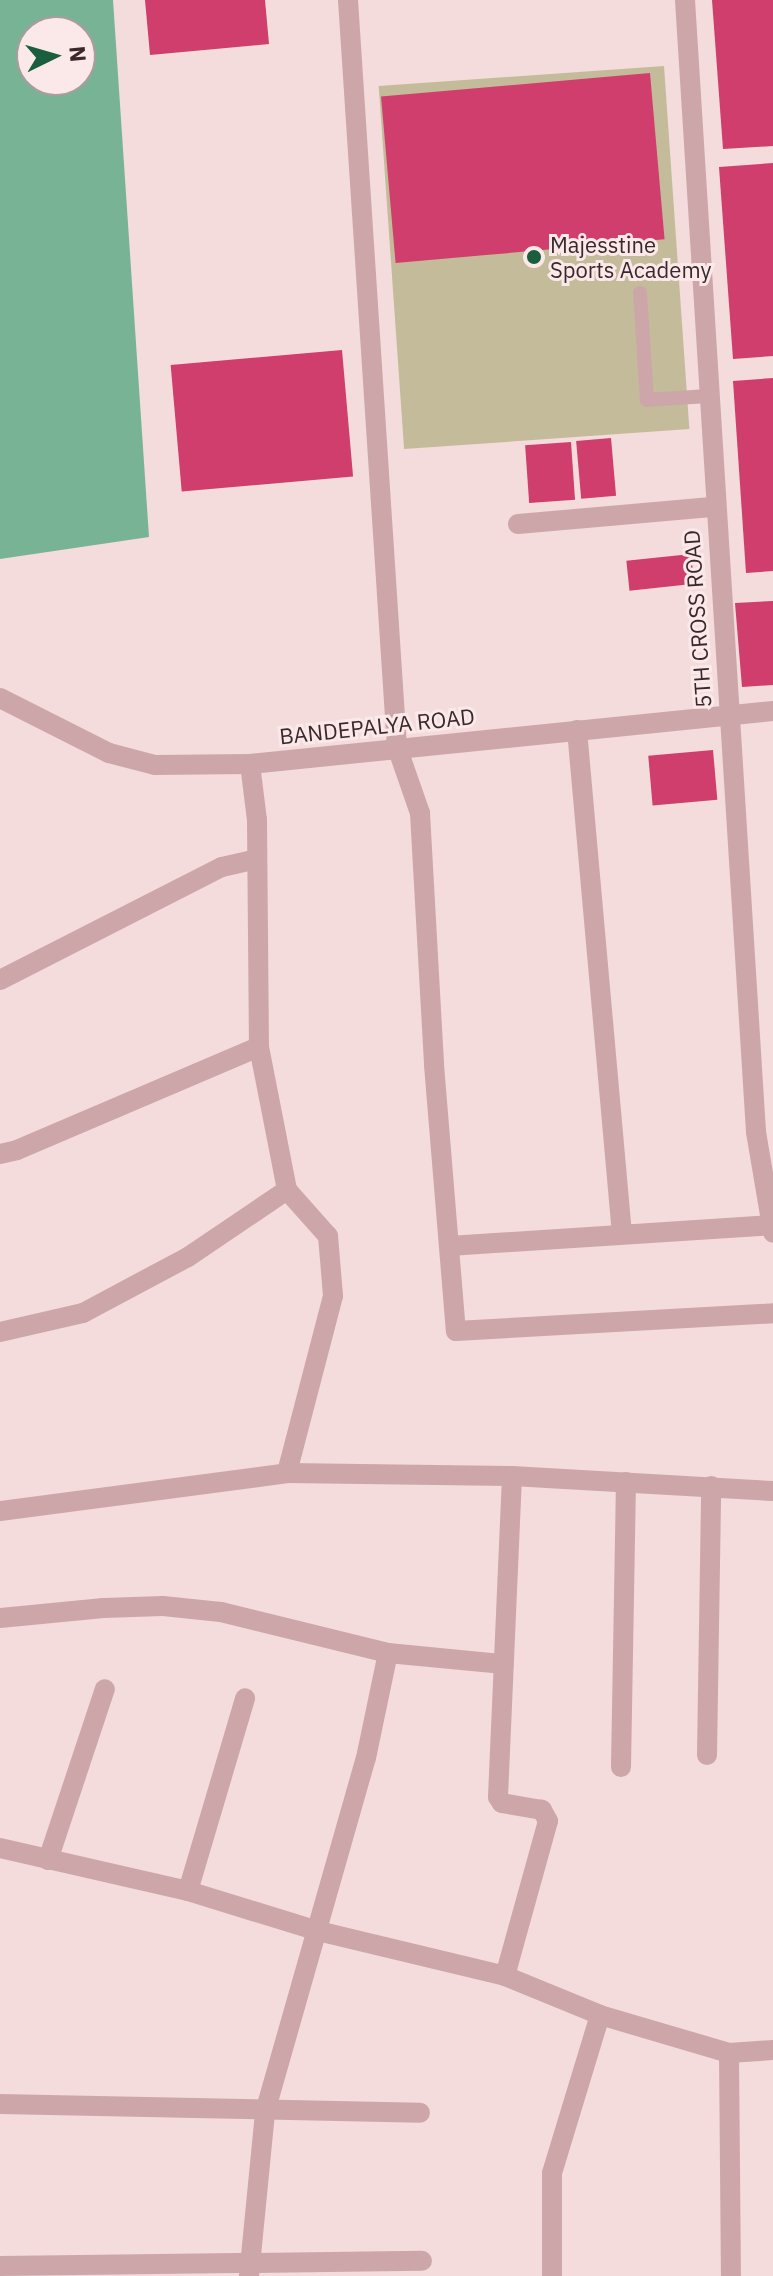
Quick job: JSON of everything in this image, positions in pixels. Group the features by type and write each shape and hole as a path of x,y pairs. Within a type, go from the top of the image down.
{"street":[{"path":"348,0 397,747 420,813 456,1331 773,1313"},
{"name":"5TH CROSS ROAD","path":"685,0 727,716 756,1132 772,1229"},
{"path":"518,524 714,507"},
{"name":"BANDEPALYA ROAD","path":"0,698 109,753 155,765 250,764 773,711"},
{"path":"577,730 622,1234"},
{"path":"250,764 257,820 259,1047 287,1190 328,1236 333,1296 287,1473"},
{"path":"0,980 222,867 256,859"},
{"path":"0,1154 17,1150 259,1047"},
{"path":"0,1332 83,1313 188,1257 287,1190"},
{"path":"449,1246 622,1234 772,1229"},
{"path":"0,1511 287,1473 512,1476 773,1491"},
{"path":"505,1976 548,1821 542,1810 502,1803 498,1797 512,1476"},
{"path":"621,1767 626,1482"},
{"path":"707,1755 711,1486"},
{"path":"0,1618 163,1606 221,1612 388,1653 503,1664"},
{"path":"249,2270 265,2112 366,1758 388,1653"},
{"path":"48,1860 105,1689"},
{"path":"188,1891 245,1698"},
{"path":"0,1848 188,1891 318,1931 505,1976 600,2015 729,2053 773,2050"},
{"path":"552,2276 552,2173 600,2015"},
{"path":"729,2053 731,2276"},
{"path":"0,2104 420,2113"},
{"path":"0,2266 249,2270 422,2261"}],"lane":[{"path":"640,293 647,400 708,396"}],"shaded area":[{"path":"0,0 113,0 149,537 0,559"},
{"name":"Majesstine Sports Academy","path":"664,66 689,429 404,449 379,86"}],"building":[{"path":"145,0 265,0 269,44 150,55"},
{"path":"712,0 773,0 773,146 723,149"},
{"path":"650,73 665,239 396,263 381,97"},
{"path":"773,163 773,356 733,359 719,167"},
{"path":"342,350 353,477 182,492 171,365"},
{"path":"773,378 773,571 746,573 733,381"},
{"path":"611,438 616,496 581,499 576,441"},
{"path":"571,442 575,500 529,503 525,445"},
{"path":"691,554 694,584 629,591 626,561"},
{"path":"773,601 773,685 742,687 735,603"},
{"path":"713,750 717,800 653,805 648,756"}],"place":[{"name":"Majesstine Sports Academy","path":"534,257"}]}
